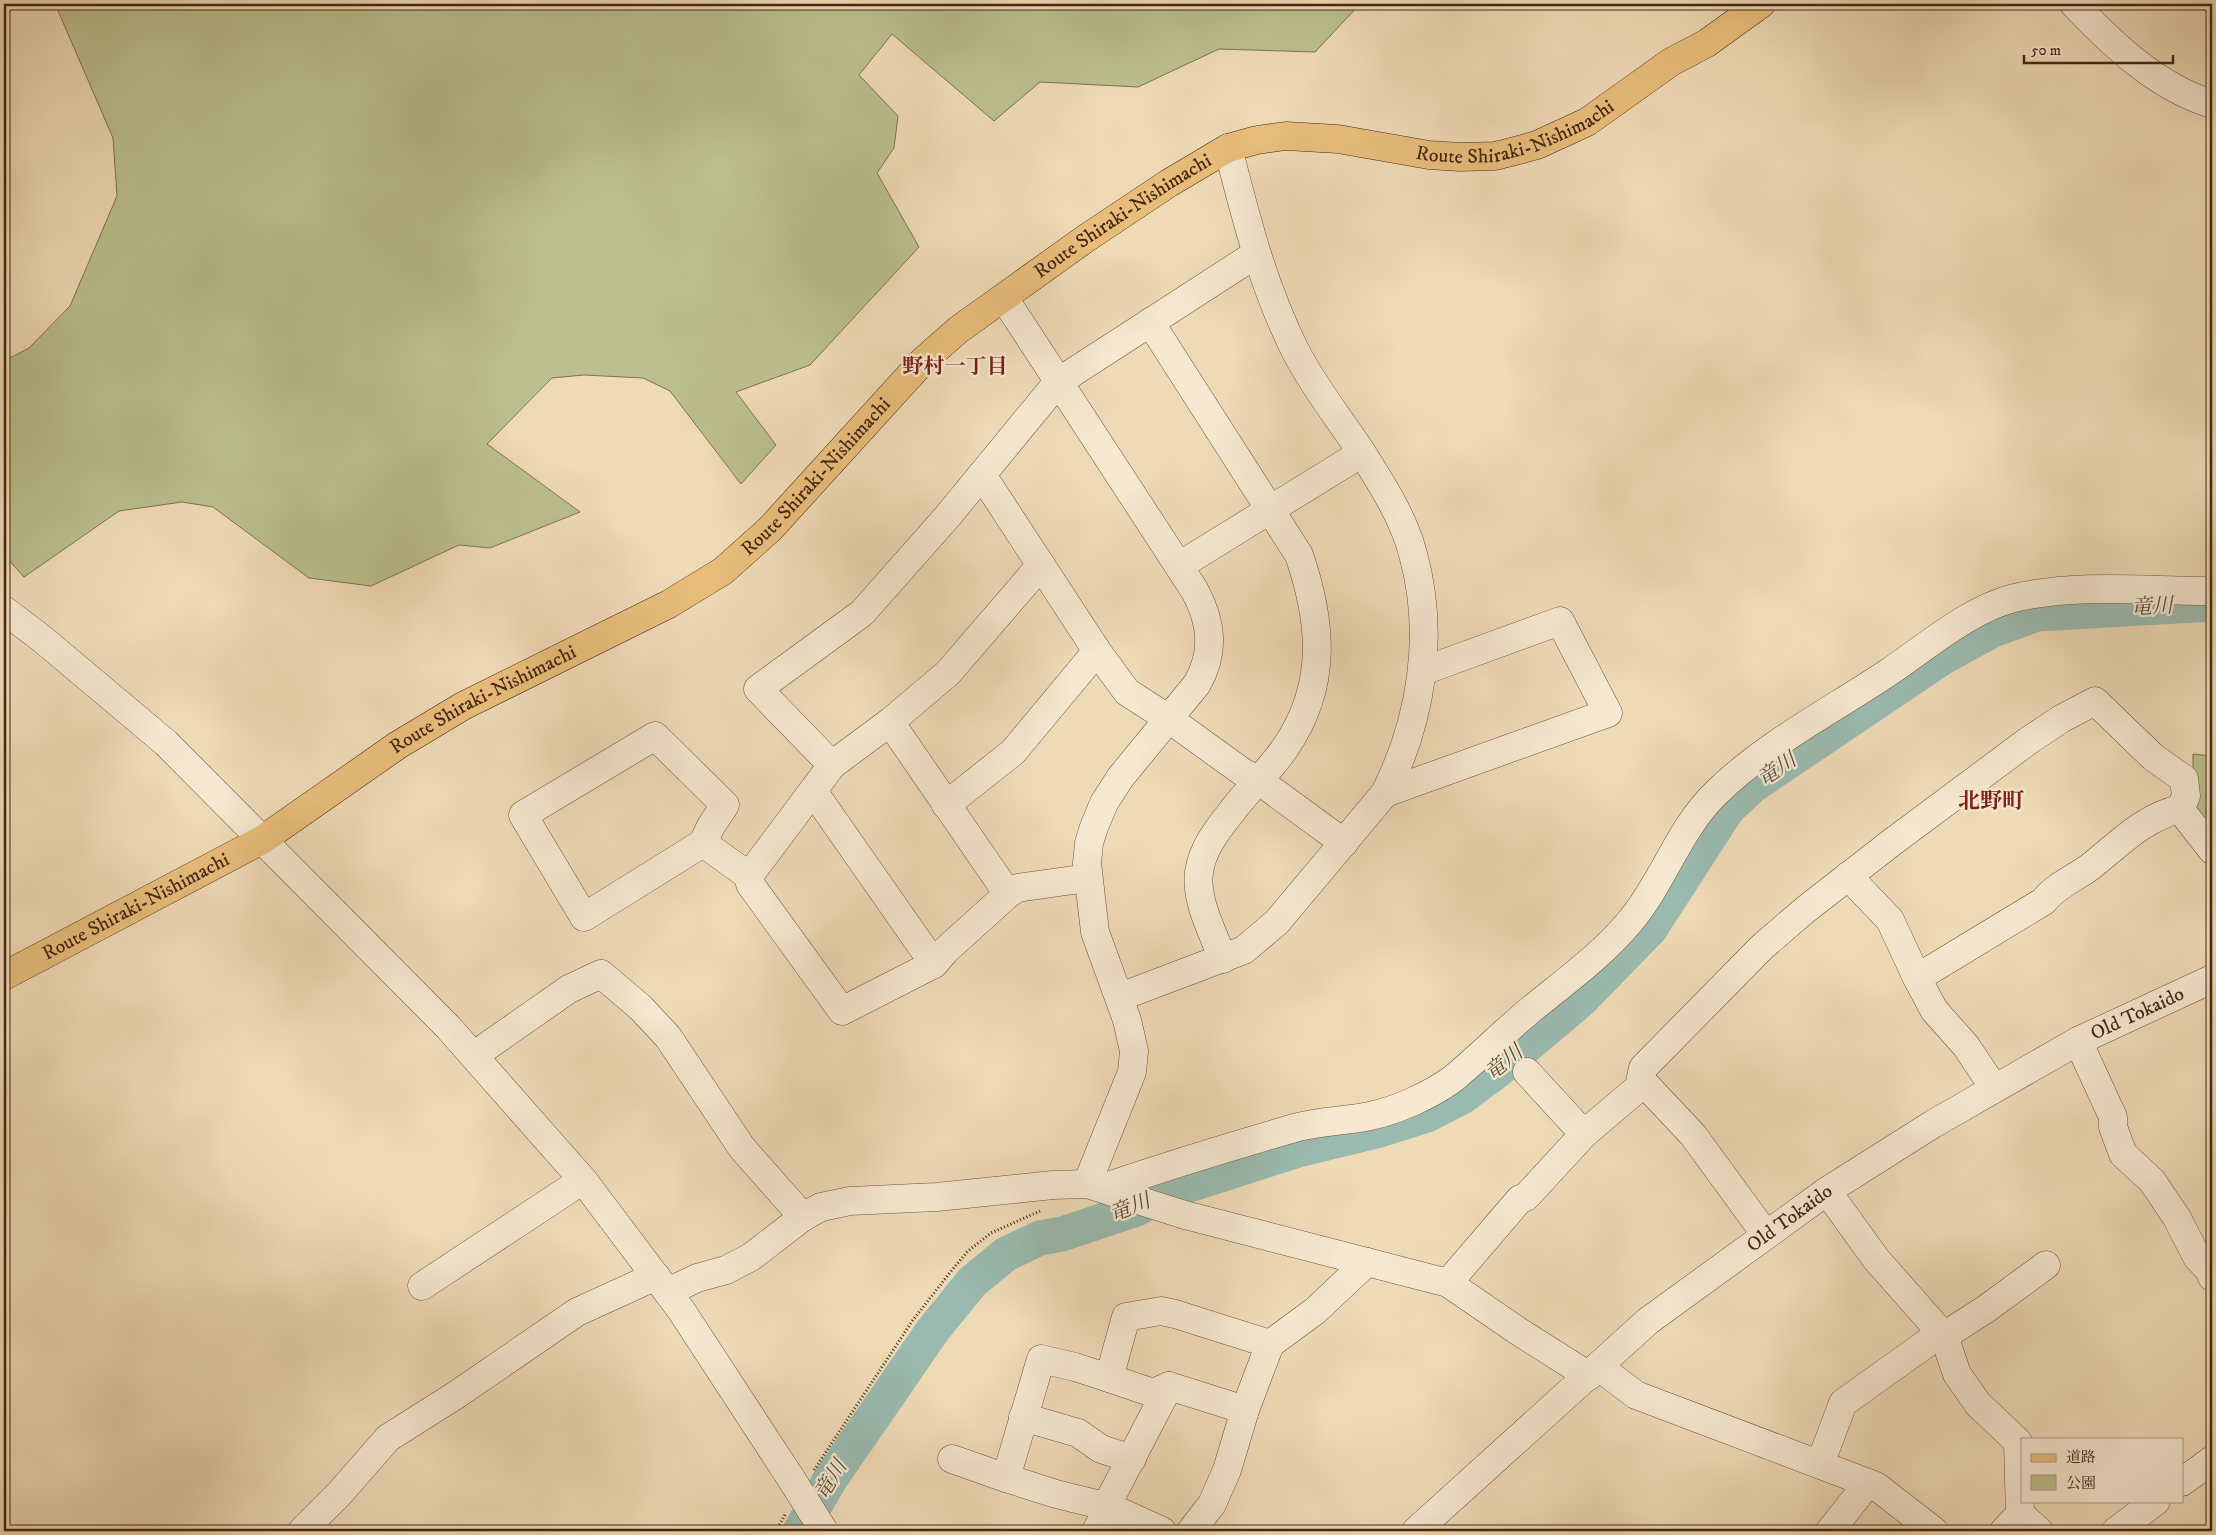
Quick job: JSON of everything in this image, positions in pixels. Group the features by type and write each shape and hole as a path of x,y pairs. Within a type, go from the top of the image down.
{"main road":[{"name":"Route Shiraki-Nishimachi","path":"4,976 262,840 398,745 463,706 669,604 723,571 770,529 924,361 958,330 1085,239 1169,183 1228,148 1257,140 1286,136 1338,139 1445,156 1495,156 1515,151 1537,145 1587,122 1671,62 1707,43 1761,4"}],"street":[{"path":"2074,4 2145,69 2174,88 2212,104"},
{"path":"1120,997 1244,950 1277,922 1385,793 1397,769 1406,743 1423,671 1423,606 1413,554 1392,503 1362,453 1310,379 1279,315 1256,254 1228,148"},
{"path":"832,765 758,689 862,613 899,574 1058,382 1256,254"},
{"path":"1004,298 1195,591 1206,614 1209,652 1206,668 1197,684 1120,778 1104,803 1089,843 1088,878 1096,932 1120,997 1134,1051 1132,1072 1103,1189"},
{"path":"1150,322 1299,555 1310,584 1317,626 1317,666 1312,689 1298,726 1286,748 1210,841 1199,872 1199,886 1204,909 1223,959"},
{"path":"1179,566 1362,453"},
{"path":"982,475 1097,651 1127,692 1169,719 1244,773 1258,780 1344,843"},
{"path":"1041,566 948,673 890,722 832,765 749,876 750,884 842,1011 934,964 946,950 1008,894 1018,888 1088,878"},
{"path":"1103,1189 1174,1164 1302,1126 1379,1113 1428,1094 1452,1079 1497,1038 1599,953 1629,923 1646,901 1690,824 1715,794 1732,778 1756,758 1990,606 2012,598 2069,590 2212,591"},
{"path":"4,610 41,638 166,744 448,1028 583,1180 662,1284 716,1361 824,1531"},
{"path":"1385,793 1608,713 1560,621 1423,671"},
{"path":"946,805 1013,752 1097,651"},
{"path":"1766,1235 1692,1135 1644,1083 1642,1077 1643,1068 1762,947 1848,876 2028,741 2061,719 2095,701 2153,757 2184,779 2186,796 2180,809"},
{"path":"890,722 1008,894"},
{"path":"655,736 726,805 711,826 703,843 584,918 523,815 655,736"},
{"path":"813,791 934,964"},
{"path":"2180,809 2212,850"},
{"path":"1916,978 2044,901 2049,895 2088,868 2118,843 2162,813 2180,809"},
{"path":"703,843 749,876"},
{"path":"1848,876 1890,920 1916,978 1934,1010 1966,1046 1994,1088"},
{"path":"486,1047 569,989 601,974 641,1008 668,1037 742,1148 803,1216"},
{"name":"Old Tokaido","path":"1416,1531 1648,1321 1827,1191 1933,1124 2078,1041 2212,979"},
{"path":"2078,1041 2113,1117 2113,1127 2123,1154 2152,1180 2176,1218 2197,1257 2212,1272"},
{"path":"1527,1072 1584,1134"},
{"path":"1448,1283 1520,1199 1526,1197 1584,1134 1644,1083"},
{"path":"422,1286 583,1180"},
{"path":"302,1531 339,1494 388,1438 456,1395 577,1312 662,1284 726,1270 751,1257 803,1216 821,1207 850,1201 937,1197 1053,1185 1103,1189 1185,1214 1448,1283 1518,1331 1636,1395 1876,1486 1932,1531"},
{"path":"1827,1191 1876,1259 1942,1334 1957,1374 1978,1404 2018,1442 2021,1525"},
{"path":"1191,1531 1212,1504 1226,1470 1245,1410 1270,1344 1315,1311 1368,1262"},
{"path":"1820,1464 1843,1402 1942,1334 1992,1305 2046,1265"},
{"path":"1109,1378 1126,1317 1161,1312 1175,1314 1270,1344"},
{"path":"1006,1478 1022,1417 1041,1359 1075,1367 1153,1393 1169,1386 1245,1410"},
{"path":"1096,1531 1109,1507 1111,1497 1169,1386"},
{"path":"1022,1417 1078,1433 1101,1449 1132,1459"},
{"path":"952,1459 1056,1494 1109,1507 1162,1531"},
{"path":"2184,1481 2212,1460"},
{"path":"1830,1531 1868,1483"},
{"path":"2116,1531 2155,1502"}],"path":[{"path":"845,1421 932,1293 968,1251 992,1234 1021,1218 1047,1209"}],"green space":[{"path":"55,4 1360,4 1315,52 1219,49 1138,87 1040,82 994,121 892,34 859,75 898,116 894,148 877,173 919,247 810,365 736,392 776,445 741,484 670,391 643,378 584,375 552,378 487,444 580,512 490,548 459,545 371,586 309,578 213,507 182,502 119,511 24,577 4,555 4,361 29,348 70,306 117,196 113,138"},
{"path":"2193,754 2212,756 2212,835 2193,806"}],"waterway":[{"name":"竜川","path":"800,1531 831,1478 933,1330 972,1282 1006,1254 1040,1238 1062,1234 1137,1209 1164,1193 1298,1150 1376,1131 1427,1115 1462,1097 1497,1071 1581,1000 1650,929 1727,810 1752,786 1942,658 1993,630 2037,614 2212,604"}],"district":[{"name":"野村一丁目","path":"955,367"},
{"name":"北野町","path":"1991,801"}]}
